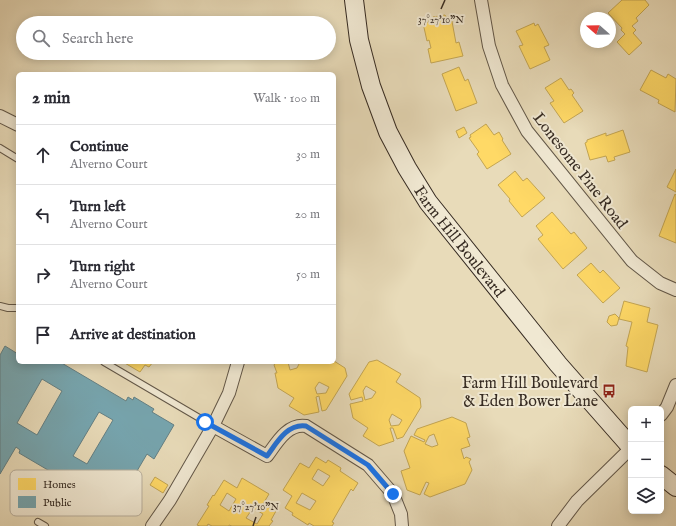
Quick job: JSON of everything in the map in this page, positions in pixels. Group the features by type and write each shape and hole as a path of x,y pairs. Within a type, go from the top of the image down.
{"main road":[{"name":"Farm Hill Boulevard","path":"354,0 359,40 371,86 388,132 407,168 428,202 553,358 628,444"},
{"path":"664,477 676,487"}],"street":[{"name":"Lonesome Pine Road","path":"481,0 489,46 502,85 527,131 632,261 660,283 676,290"},
{"path":"0,116 16,124"},
{"path":"152,526 170,500 212,426 229,393 237,364"},
{"path":"664,412 667,408 676,385"},
{"path":"212,426 267,456 284,435 292,428 299,425 306,426 368,465 373,470 393,494 401,514 402,526"},
{"path":"558,526 577,501 628,450"}],"lane":[{"path":"0,148 16,158"},
{"path":"0,306 16,308"},
{"path":"107,364 212,426"},
{"path":"38,522 45,526"}],"building: Homes":[{"path":"622,0 645,0 649,5 636,18 638,21 632,26 636,30 633,33 642,43 629,55 617,42 625,34 616,22 616,12 609,12"},
{"path":"445,15 446,17 451,16 456,43 459,42 463,56 431,63 428,49 431,48 429,40 427,41 423,23 434,19 433,17"},
{"path":"534,23 535,26 538,24 549,45 544,47 550,60 530,69 519,46 523,45 516,31"},
{"path":"459,67 465,81 468,79 477,103 456,111 442,74"},
{"path":"651,70 666,78 668,74 676,79 675,112 658,103 659,100 640,90"},
{"path":"561,78 569,90 571,89 574,93 572,95 583,111 564,123 550,103 554,101 545,88"},
{"path":"486,124 494,135 499,132 511,154 487,169 477,154 479,152 469,138 471,137 470,135"},
{"path":"464,127 467,133 459,138 456,131"},
{"path":"623,130 630,152 614,157 615,160 608,162 606,156 590,160 585,143 587,140 606,133 606,136"},
{"path":"676,169 676,192 667,187"},
{"path":"515,171 523,181 527,178 545,198 522,217 498,185"},
{"path":"675,194 676,195 676,243 659,236"},
{"path":"552,212 571,234 574,232 587,248 563,269 538,239 543,235 536,226"},
{"path":"591,263 600,273 603,270 620,288 603,303 577,275"},
{"path":"624,301 650,308 647,322 658,325 647,372 626,366 628,347 626,346 632,322 619,319"},
{"path":"615,314 619,318 617,325 611,326 607,322 609,316"},
{"path":"377,360 401,374 396,382 420,398 421,407 403,437 397,439 393,428 390,428 394,441 379,446 363,436 368,428 353,418 350,404 363,401 362,397 351,400 349,394 369,362","holes":["366,386 376,392 372,398 365,400 363,391","392,414 402,420 399,425 391,426 389,420"]},
{"path":"336,362 345,368 347,376 326,410 322,411 319,396 316,397 319,412 304,415 289,406 294,398 278,388 275,373 277,373 274,365 288,364 290,370 297,368 299,364 336,364","holes":["319,382 329,387 326,393 317,394 315,388"]},
{"path":"126,364 151,364 149,367 145,365 140,372"},
{"path":"452,417 466,423 470,437 467,438 470,446 461,449 464,459 466,457 471,459 469,462 472,470 465,484 430,497 424,494 429,483 426,482 420,495 407,490 401,471 410,468 404,451 411,436 424,442 425,440 414,435 417,429","holes":["434,434 438,445 432,447 425,444 429,436"]},
{"path":"316,457 326,463 328,460 341,468 340,471 358,483 353,491 351,489 332,522 334,523 332,526 314,526 309,523 308,525 292,515 293,513 285,508 292,496 283,490 300,463 309,468","holes":["318,469 330,476 323,486 312,479","302,493 316,501 310,510 296,503"]},
{"path":"155,477 168,485 163,493 150,485"},
{"path":"242,478 269,494 263,504 276,511 271,520 273,521 269,526 197,525 209,506 207,505 213,495 214,496 224,480 237,488","holes":["227,493 236,499 229,511 220,505","253,508 263,514 257,524 246,518"]}],"building: Public":[{"path":"5,346 16,353 16,364 63,364 126,401 128,397 133,400 134,397 154,409 152,412 174,425 154,459 147,454 138,470 48,470 19,453 20,450 16,447 0,474 0,355","holes":["42,379 62,391 37,435 17,423","99,412 113,420 87,464 73,456"]}],"place":[{"name":"Farm Hill Boulevard & Eden Bower Lane","path":"609,391"}],"route":[{"path":"205,422 267,456 284,435 292,428 299,425 306,426 368,465 393,494"}]}
